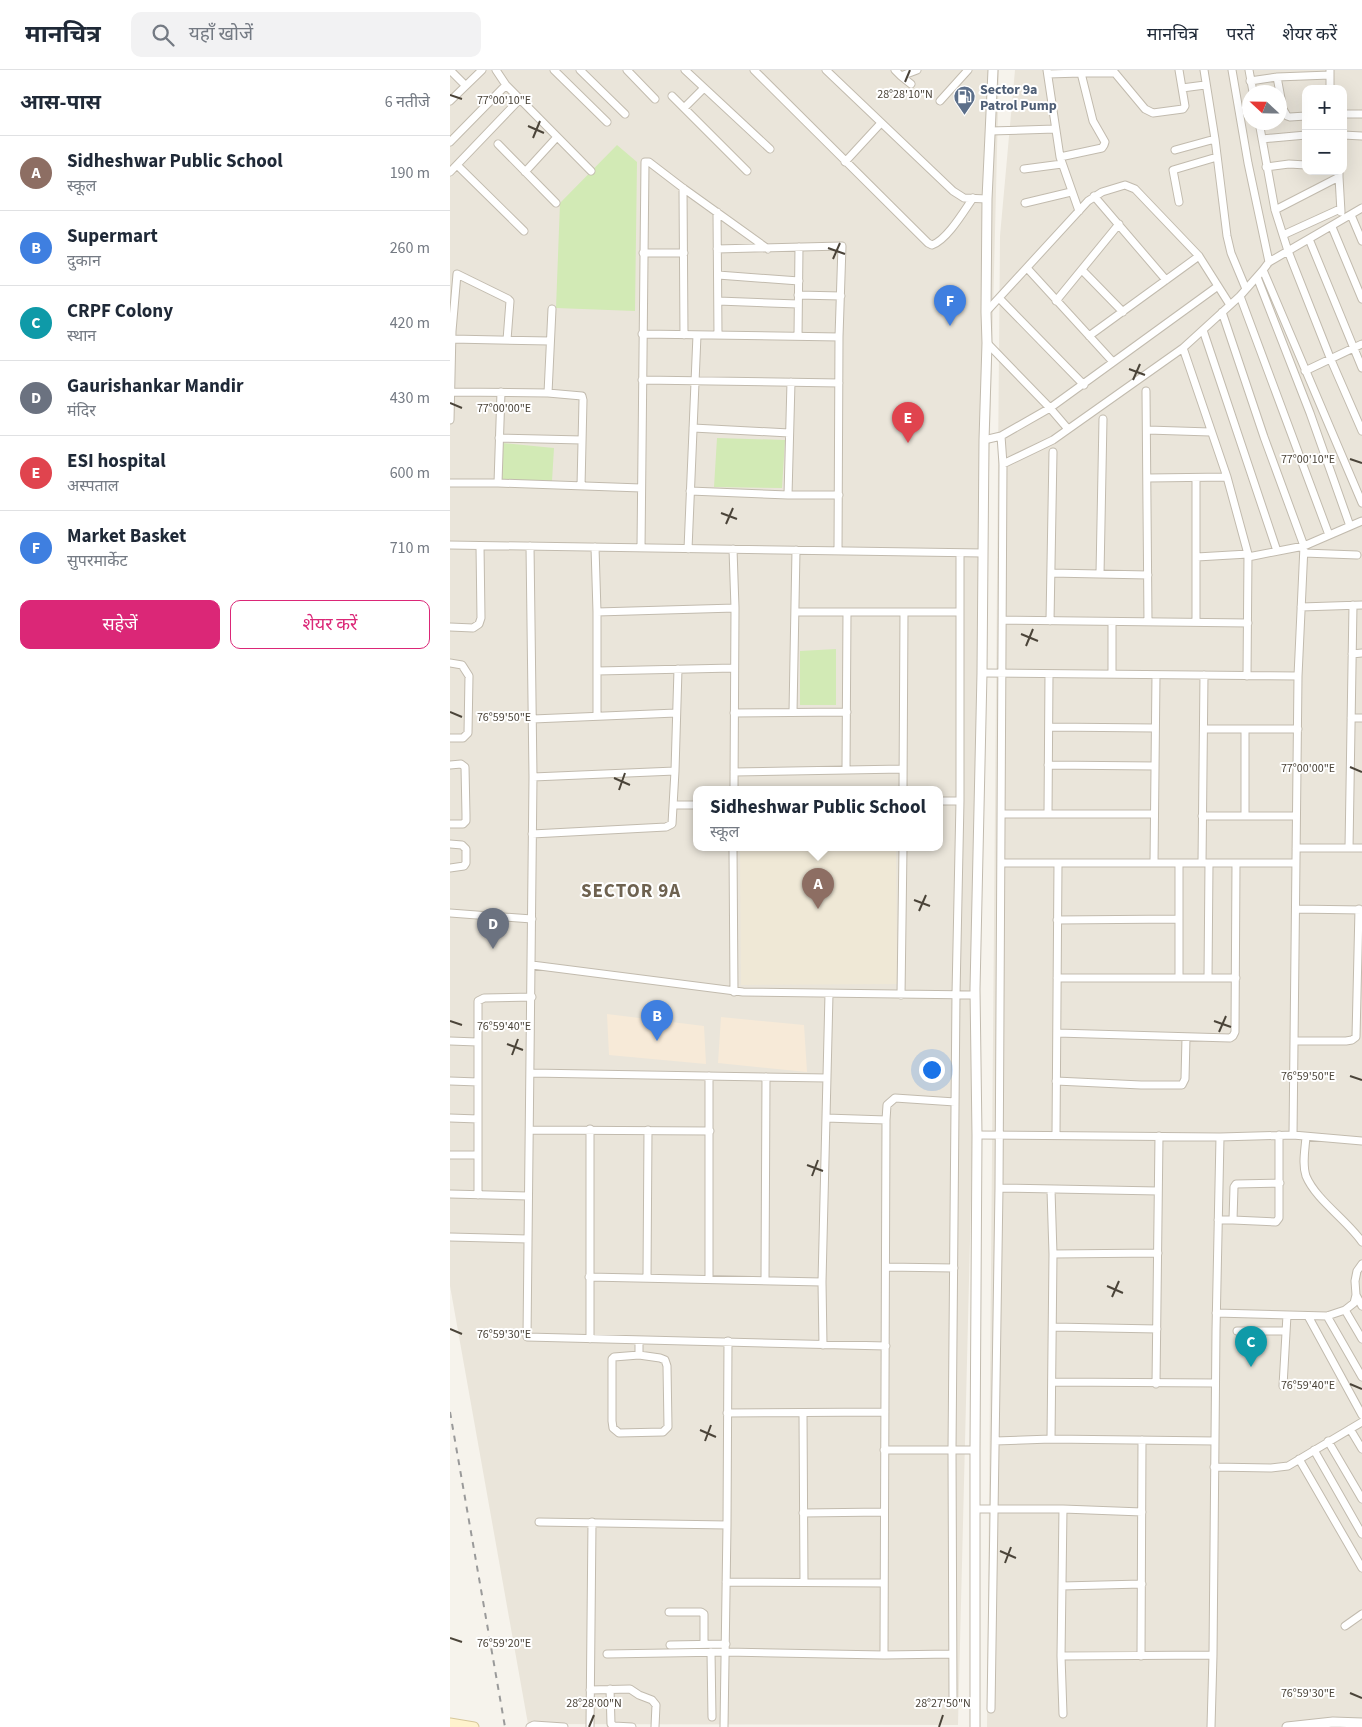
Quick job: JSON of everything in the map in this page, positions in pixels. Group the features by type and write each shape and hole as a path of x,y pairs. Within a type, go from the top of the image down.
{"main road":[{"path":"450,1723 474,1727"}],"street":[{"path":"450,70 466,85"},
{"path":"450,101 482,70"},
{"path":"496,70 506,85 592,171"},
{"path":"554,70 607,122"},
{"path":"580,70 624,114"},
{"path":"627,70 655,99"},
{"path":"685,70 770,149"},
{"path":"754,70 928,244 936,243 947,233 973,198"},
{"path":"826,70 953,191 964,198 987,199"},
{"path":"895,70 911,84"},
{"path":"901,76 917,70"},
{"path":"940,100 968,70"},
{"path":"976,1727 975,1450 978,1135 975,995 987,343 987,199 993,70"},
{"path":"1079,210 1061,160 1047,72 1115,73 1146,109 1152,113 1184,108 1179,70"},
{"path":"1204,70 1227,236 1231,253 1246,289"},
{"path":"1232,70 1248,163 1269,262"},
{"path":"1249,70 1251,85"},
{"path":"1024,169 1061,160 1104,146 1105,142 1093,121 1081,72"},
{"path":"1250,81 1330,72 1330,85"},
{"path":"1277,77 1284,113 1290,117 1302,116"},
{"path":"450,142 506,85"},
{"path":"1182,88 1205,85"},
{"path":"684,108 704,88"},
{"path":"672,96 747,171"},
{"path":"450,172 520,99"},
{"path":"1347,114 1362,114"},
{"path":"845,162 880,123"},
{"path":"990,131 1056,129"},
{"path":"1260,130 1266,167 1282,235 1331,360 1362,431"},
{"path":"1262,139 1302,135"},
{"path":"1347,135 1362,136"},
{"path":"525,172 557,137"},
{"path":"1175,150 1215,139"},
{"path":"498,144 556,203"},
{"path":"1179,202 1173,170 1217,156"},
{"path":"641,548 644,162 649,162 768,249"},
{"path":"457,165 524,231"},
{"path":"1266,167 1302,165"},
{"path":"1275,210 1337,175"},
{"path":"1339,175 1340,209 1348,216 1362,241"},
{"path":"986,312 1079,210 1094,196 1121,186 1130,186 1199,256 1230,305"},
{"path":"683,188 684,335"},
{"path":"1026,203 1072,192"},
{"path":"1094,196 1120,224 1166,280"},
{"path":"1003,464 1053,440 1183,348 1240,296 1269,262 1362,208"},
{"path":"1282,235 1340,209"},
{"path":"717,212 718,335"},
{"path":"1056,301 1120,224"},
{"path":"1332,227 1362,299"},
{"path":"1309,239 1362,368"},
{"path":"717,249 842,246 838,551"},
{"path":"798,247 798,336"},
{"path":"643,253 684,253"},
{"path":"1089,336 1199,256"},
{"path":"1027,268 1113,362"},
{"path":"1082,270 1123,312"},
{"path":"1263,270 1362,503"},
{"path":"450,420 451,326 455,278 459,274 510,301 507,340"},
{"path":"718,275 798,281"},
{"path":"1257,277 1310,413 1350,526"},
{"path":"984,440 1001,436 1050,408 1218,286"},
{"path":"798,295 841,296"},
{"path":"1240,296 1329,535"},
{"path":"999,298 1084,385"},
{"path":"718,301 798,304"},
{"path":"548,393 552,309"},
{"path":"1222,312 1304,549 1298,676 1293,1135"},
{"path":"1203,330 1277,551"},
{"path":"642,334 840,337"},
{"path":"688,549 697,335"},
{"path":"452,339 550,341"},
{"path":"987,343 1068,429"},
{"path":"1305,371 1362,344"},
{"path":"1183,348 1226,478 1248,556 1247,676"},
{"path":"642,380 839,382"},
{"path":"788,495 791,382"},
{"path":"1146,391 1148,430 1148,622"},
{"path":"451,392 548,393 582,396 581,486"},
{"path":"498,483 501,392"},
{"path":"1310,413 1322,409"},
{"path":"1100,574 1102,419"},
{"path":"693,428 790,433"},
{"path":"1148,430 1210,432"},
{"path":"991,1709 999,1188 1002,814 1003,464 1001,436"},
{"path":"500,438 582,440"},
{"path":"1050,621 1053,452"},
{"path":"1148,478 1226,478"},
{"path":"1196,478 1196,622"},
{"path":"450,484 498,483 641,488"},
{"path":"690,491 839,495"},
{"path":"1304,549 1329,535 1362,521"},
{"path":"450,545 982,553"},
{"path":"450,627 473,628 479,624 481,618 480,546"},
{"path":"530,546 533,776 527,1337 886,1346"},
{"path":"594,547 597,612 597,715"},
{"path":"733,549 735,608 734,786"},
{"path":"1197,557 1248,556 1304,549 1357,555"},
{"path":"792,712 796,550"},
{"path":"953,1697 952,1450 956,994 960,801 960,553"},
{"path":"1051,574 1148,575"},
{"path":"1350,848 1353,605"},
{"path":"1302,607 1362,605"},
{"path":"597,612 735,608"},
{"path":"795,612 959,612"},
{"path":"846,770 848,612"},
{"path":"903,786 904,612"},
{"path":"1002,620 1248,623"},
{"path":"1112,622 1112,674"},
{"path":"1352,654 1362,653"},
{"path":"450,663 462,665 468,672 468,733 465,737 450,738"},
{"path":"597,671 734,668"},
{"path":"532,834 669,826 673,820 674,805 678,669"},
{"path":"982,674 1298,676"},
{"path":"1048,814 1049,674"},
{"path":"1154,863 1156,675"},
{"path":"1204,675 1202,816 1208,978"},
{"path":"734,713 847,712"},
{"path":"533,719 676,713"},
{"path":"1351,718 1362,718"},
{"path":"1049,727 1155,728"},
{"path":"1204,730 1298,728"},
{"path":"1245,729 1245,816"},
{"path":"450,765 461,764 465,767 466,815 466,821 463,824 450,824"},
{"path":"1048,765 1155,766"},
{"path":"734,772 903,769"},
{"path":"533,776 675,771"},
{"path":"943,801 960,801"},
{"path":"674,805 693,805"},
{"path":"1002,814 1154,814"},
{"path":"1202,816 1296,816"},
{"path":"450,844 462,845 466,849 466,863 464,866 450,868"},
{"path":"1296,848 1362,848"},
{"path":"733,851 734,992"},
{"path":"901,995 903,851"},
{"path":"1001,863 1296,863"},
{"path":"1056,1135 1058,863"},
{"path":"1180,863 1180,978"},
{"path":"1057,1033 1186,1038 1230,1038 1233,1036 1235,1032 1236,978 1236,863"},
{"path":"1294,1041 1352,1040 1356,1037 1359,1025 1361,909 1296,909"},
{"path":"450,913 532,918"},
{"path":"1057,920 1179,919"},
{"path":"532,965 734,992 975,995"},
{"path":"1057,978 1236,978"},
{"path":"823,1345 822,1282 828,994"},
{"path":"478,1195 477,1004 480,999 532,997"},
{"path":"1056,1081 1182,1085 1185,1079 1186,1038"},
{"path":"450,1041 477,1042"},
{"path":"531,1072 827,1078"},
{"path":"709,1076 709,1280"},
{"path":"765,1281 766,1077"},
{"path":"450,1081 478,1082"},
{"path":"884,1655 887,1105 895,1098 956,1102"},
{"path":"450,1118 478,1119"},
{"path":"826,1118 886,1120"},
{"path":"590,1129 590,1339"},
{"path":"530,1130 710,1131"},
{"path":"648,1130 648,1278"},
{"path":"978,1135 1220,1137 1293,1135 1362,1141"},
{"path":"1156,1384 1159,1136"},
{"path":"1218,1220 1278,1221 1280,1183 1279,1136"},
{"path":"1211,1727 1220,1137"},
{"path":"1306,1137 1304,1165 1306,1177 1315,1190 1354,1230 1362,1242"},
{"path":"450,1155 478,1156"},
{"path":"1233,1220 1234,1187 1236,1184 1280,1183"},
{"path":"999,1188 1158,1191"},
{"path":"1051,1190 1053,1254 1051,1440"},
{"path":"450,1194 528,1196"},
{"path":"450,1237 528,1239"},
{"path":"1053,1254 1158,1253"},
{"path":"1216,1313 1327,1316 1345,1310 1354,1303 1356,1295 1355,1280 1357,1271 1362,1264"},
{"path":"886,1267 954,1268"},
{"path":"589,1276 822,1282"},
{"path":"1356,1295 1362,1306"},
{"path":"1345,1310 1362,1339"},
{"path":"1283,1386 1286,1315"},
{"path":"1308,1316 1362,1415"},
{"path":"1327,1316 1362,1377"},
{"path":"1053,1327 1157,1329"},
{"path":"1237,1331 1286,1331"},
{"path":"639,1340 639,1355"},
{"path":"724,1727 728,1525 728,1341"},
{"path":"639,1355 660,1358 665,1360 667,1366 668,1427 663,1432 619,1433 613,1428 612,1359 614,1357 639,1355"},
{"path":"1052,1382 1215,1383"},
{"path":"728,1413 885,1412"},
{"path":"802,1413 804,1582"},
{"path":"1214,1466 1282,1468 1362,1422"},
{"path":"1350,1429 1362,1449"},
{"path":"1142,1440 1142,1656"},
{"path":"995,1441 1215,1441"},
{"path":"1328,1441 1362,1499"},
{"path":"884,1450 975,1450"},
{"path":"1314,1450 1362,1534"},
{"path":"1299,1459 1362,1568"},
{"path":"976,1509 1063,1508 1142,1512"},
{"path":"1063,1508 1061,1656 1063,1714"},
{"path":"803,1513 884,1512"},
{"path":"539,1522 728,1525"},
{"path":"590,1727 592,1522"},
{"path":"726,1582 883,1583"},
{"path":"1062,1586 1142,1584"},
{"path":"669,1612 701,1612 704,1614 704,1644"},
{"path":"1345,1626 1362,1614"},
{"path":"670,1644 704,1644 726,1648 884,1655 952,1654"},
{"path":"606,1654 711,1652 726,1648"},
{"path":"711,1652 712,1716"},
{"path":"1061,1656 1213,1655"},
{"path":"590,1690 630,1688 652,1700 656,1705 654,1727"},
{"path":"610,1689 611,1724 614,1726 632,1727"},
{"path":"1287,1727 1333,1722 1362,1723"},
{"path":"530,1727 534,1725 564,1727"}],"shaded area":[{"name":"SECTOR 9A","path":"450,70 999,70 958,1725 528,1724 450,1286"},
{"path":"1015,70 1362,70 1362,1727 987,1727 1000,236"},
{"path":"740,851 896,851 897,984 741,985"},
{"path":"607,1014 704,1026 706,1064 609,1055"},
{"path":"721,1017 804,1025 807,1072 718,1063"}],"green space":[{"path":"617,145 637,162 635,311 556,308 560,203"},
{"path":"717,438 785,440 782,488 714,487"},
{"path":"502,443 554,448 552,481 501,481"},
{"path":"836,649 836,705 800,705 800,651"}],"railway":[{"path":"450,1412 505,1727"}],"place":[{"name":"Sector 9a Patrol Pump","path":"964,116"},
{"name":"Market Basket","path":"950,326"},
{"name":"ESI hospital","path":"908,443"},
{"name":"Sidheshwar Public School","path":"818,909"},
{"name":"Gaurishankar Mandir","path":"493,949"},
{"name":"Supermart","path":"657,1041"},
{"name":"CRPF Colony","path":"1251,1367"}],"district":[{"name":"SECTOR 9A","path":"631,890"}]}
